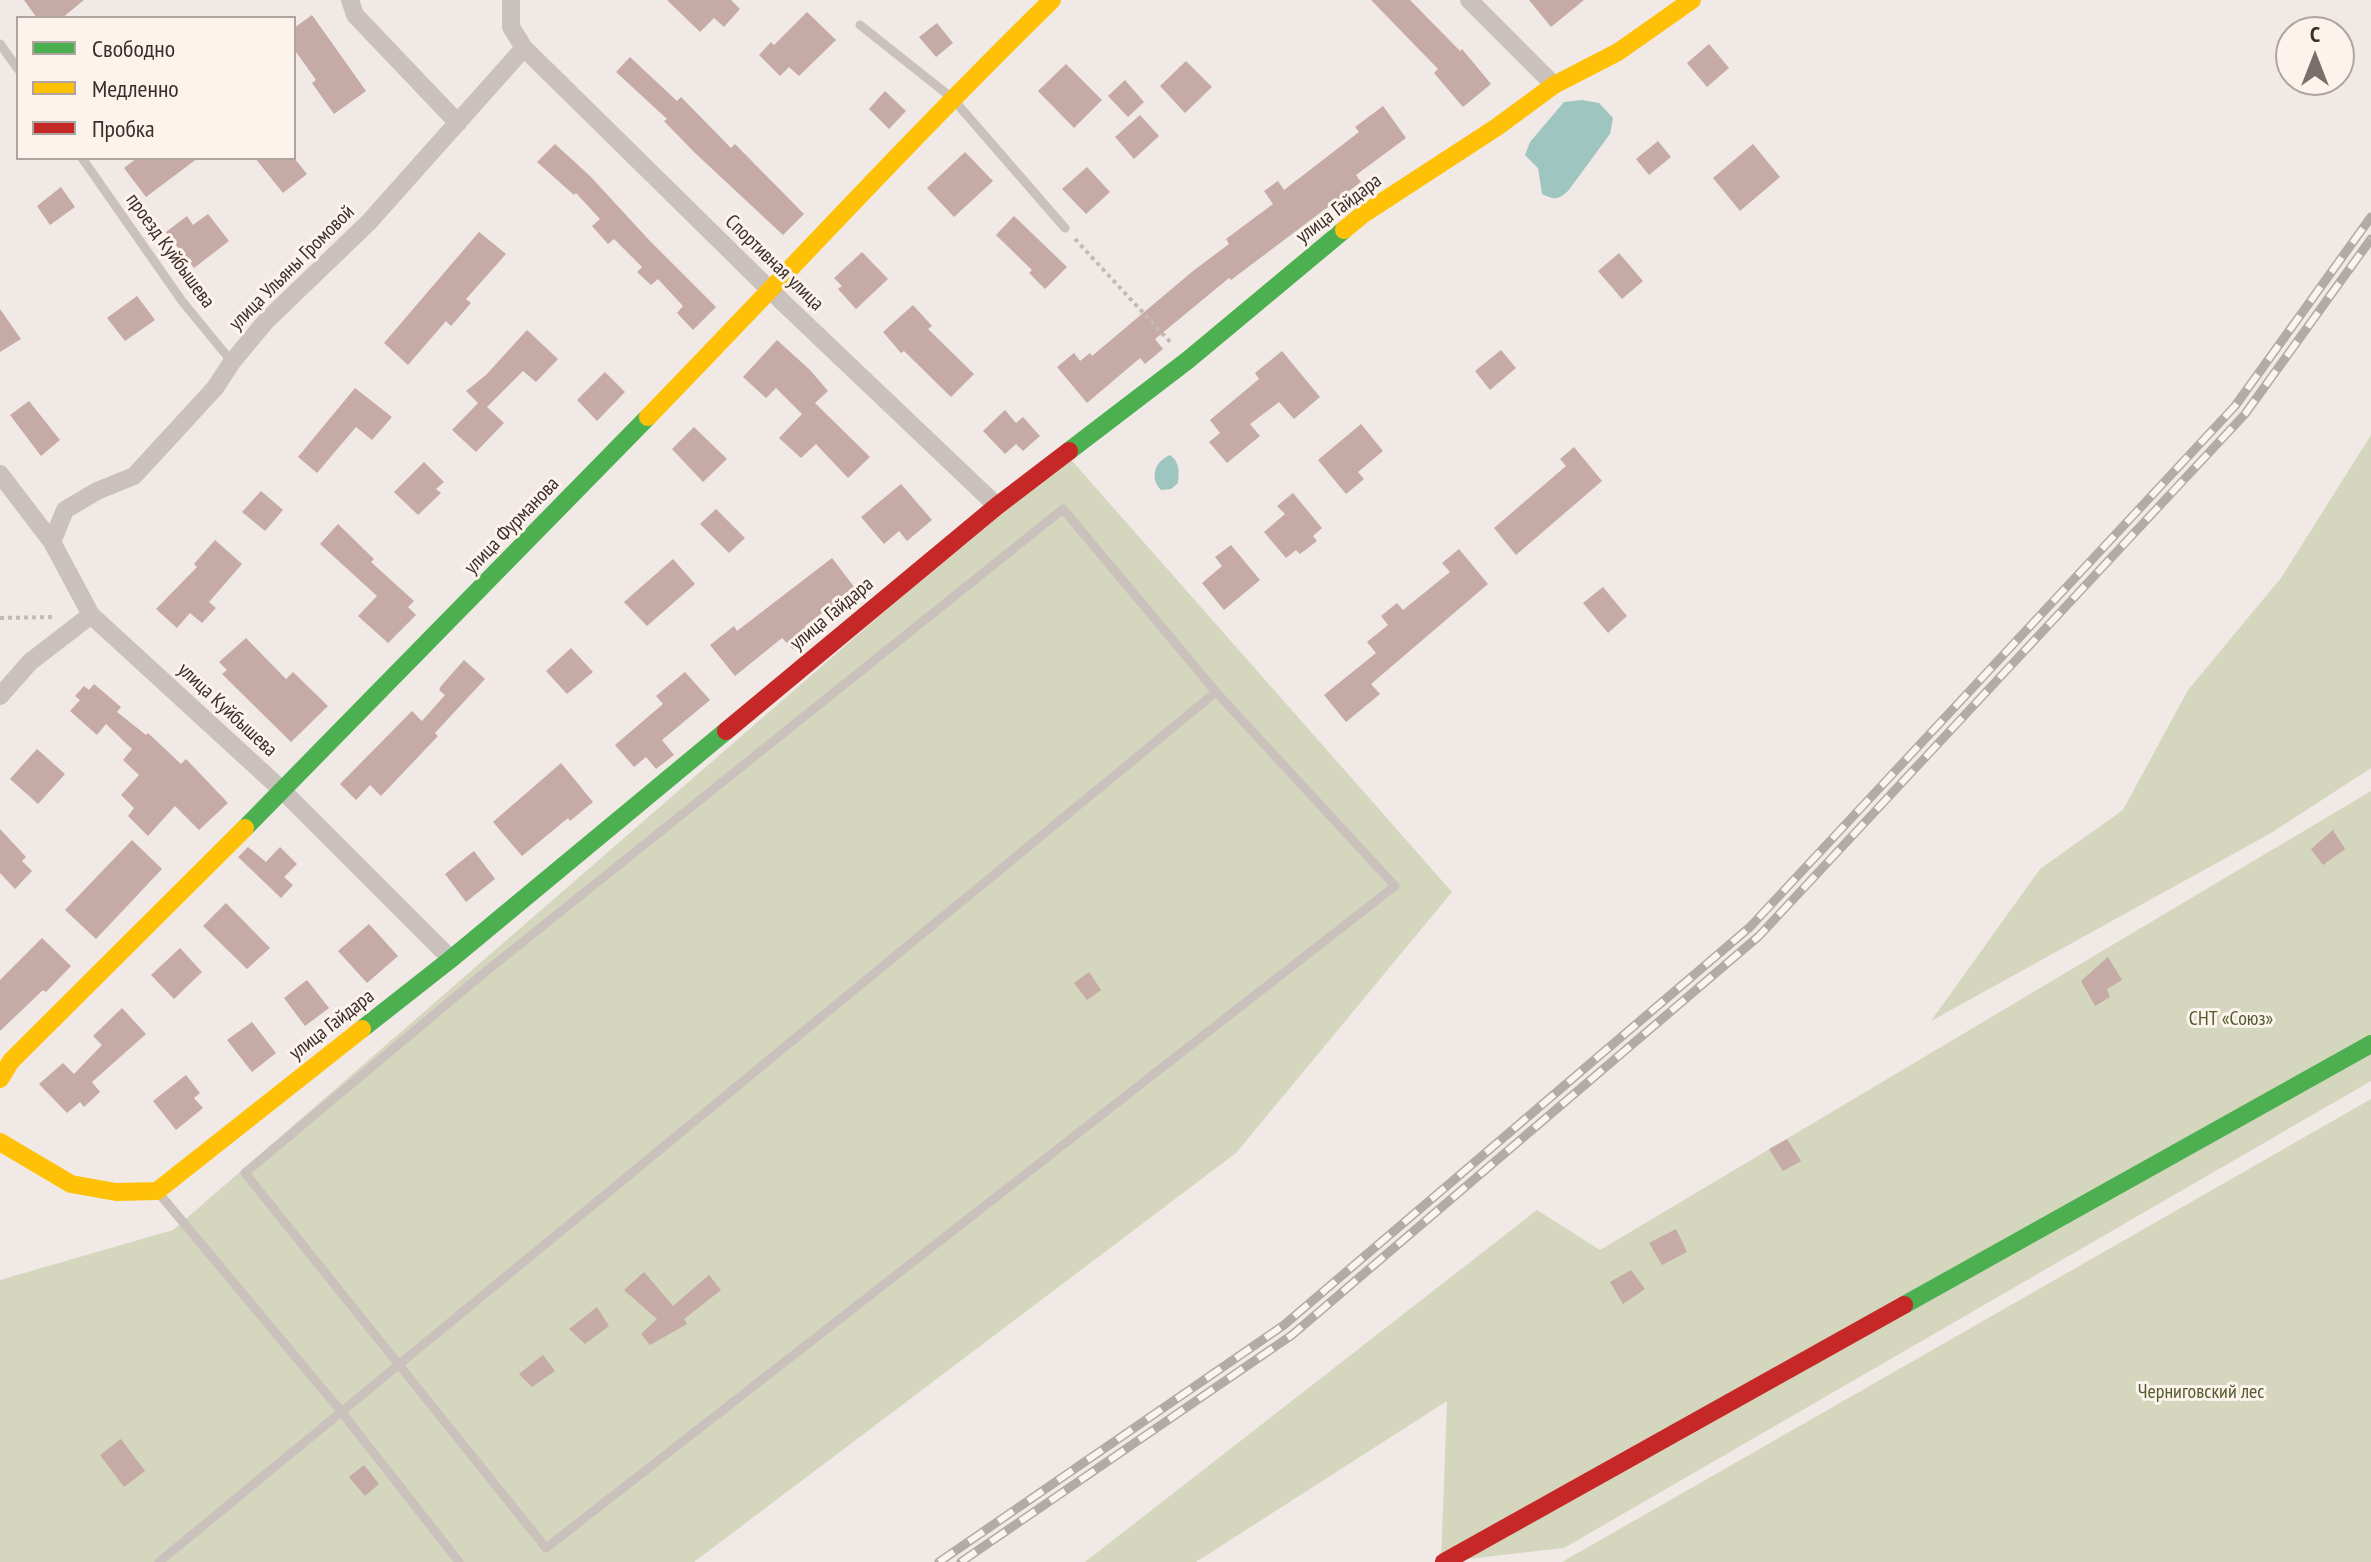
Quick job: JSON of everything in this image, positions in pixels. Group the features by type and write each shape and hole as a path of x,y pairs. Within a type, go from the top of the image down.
{"street":[{"path":"350,0 355,15 458,123"},
{"path":"511,0 511,27 524,48"},
{"name":"улица Фурманова","path":"0,1079 11,1061 283,791 771,291 952,98 1052,0"},
{"path":"1469,0 1554,85"},
{"name":"улица Гайдара","path":"157,1191 451,959 997,506 1070,459 1362,215 1497,127 1554,85 1618,52 1692,0"},
{"name":"улица Ульяны Громовой","path":"52,542 65,510 97,491 134,476 215,388 266,321 369,222 524,48"},
{"name":"Спортивная улица","path":"524,48 771,291 997,506"},
{"name":"улица Куйбышева","path":"0,474 52,542 91,615 283,791 451,959"},
{"path":"0,696 30,662 91,615"},
{"path":"1444,1562 2371,1044"},
{"path":"0,1142 71,1184 116,1192 157,1191"}],"lane":[{"path":"860,25 952,98 1065,228"},
{"path":"0,44 16,66"},
{"name":"проезд Куйбышева","path":"86,160 182,301 232,362"},
{"path":"1063,509 1216,692 1395,886 546,1548 397,1364 245,1173 479,977 1063,509"},
{"path":"159,1562 1216,692"},
{"path":"157,1191 340,1410 459,1562"}],"path":[{"path":"1065,228 1188,360"},
{"path":"0,618 91,615"}],"green space":[{"path":"2371,435 2371,768 2271,833 1931,1021 2040,869 2123,810 2188,690 2281,578"},
{"path":"1066,454 1452,892 1236,1153 694,1562 0,1562 0,1280 173,1230"},
{"name":"СНТ «Союз»","path":"2371,791 2371,1081 1564,1548 1441,1562 1447,1401 1196,1562 1085,1562 1537,1210 1600,1250"},
{"name":"Черниговский лес","path":"2371,1099 2371,1562 1562,1562"}],"water":[{"path":"1582,100 1599,103 1613,118 1610,134 1568,191 1556,198 1542,194 1538,168 1525,155 1530,142 1564,102"},
{"path":"1170,455 1179,471 1178,483 1171,489 1161,490 1155,480 1155,470"}],"building":[{"path":"24,0 84,0 64,16 36,16"},
{"path":"667,0 731,0 740,9 724,27 714,18 700,32"},
{"path":"1371,0 1410,0 1460,51 1462,49 1491,84 1463,107 1434,73 1438,69"},
{"path":"1529,0 1584,0 1551,27"},
{"path":"807,12 836,40 799,76 789,67 780,76 759,55 771,42 774,45"},
{"path":"312,15 366,91 334,114 312,83 316,80 296,52 296,27"},
{"path":"937,23 953,43 936,57 919,37"},
{"path":"1709,44 1729,68 1707,87 1687,63"},
{"path":"630,57 677,101 681,97 731,148 735,144 804,214 783,235 694,152 664,121 667,119 616,72"},
{"path":"1186,61 1212,87 1185,113 1160,86"},
{"path":"1066,64 1102,100 1074,128 1038,91"},
{"path":"1125,80 1144,102 1128,117 1108,96"},
{"path":"885,91 906,111 889,129 869,109"},
{"path":"1383,106 1406,138 1356,175 1361,182 1231,280 1229,278 1155,339 1163,349 1145,364 1140,358 1087,403 1057,367 1074,353 1080,361 1090,353 1092,356 1229,244 1226,239 1273,204 1264,191 1278,181 1284,190 1359,132 1355,127"},
{"path":"1140,115 1159,136 1134,159 1115,137"},
{"path":"1658,141 1671,157 1649,175 1636,159"},
{"path":"555,144 590,176 716,307 693,330 677,313 683,306 658,279 651,285 637,272 642,267 614,239 608,244 592,226 600,219 576,193 574,195 537,162"},
{"path":"1753,144 1780,177 1740,211 1713,178"},
{"path":"965,152 993,181 954,217 927,188"},
{"path":"134,160 195,160 146,197 124,168"},
{"path":"257,160 296,160 307,174 283,193"},
{"path":"1087,167 1110,192 1086,214 1062,189"},
{"path":"61,187 75,207 50,225 37,206"},
{"path":"208,214 229,241 194,268 166,232 187,216 193,225"},
{"path":"1014,216 1067,267 1045,289 1029,273 1032,270 996,235"},
{"path":"479,232 506,254 466,299 471,303 451,326 446,321 408,365 384,343"},
{"path":"862,252 888,279 856,309 838,289 842,286 834,278"},
{"path":"1619,253 1643,281 1622,299 1598,271"},
{"path":"137,296 155,320 125,341 107,318"},
{"path":"913,305 932,326 928,329 974,374 951,397 904,351 901,353 883,332"},
{"path":"0,309 21,339 0,352"},
{"path":"527,330 558,359 536,382 523,371 487,407 504,423 476,452 452,430 478,403 466,391 486,375"},
{"path":"777,340 828,391 815,403 870,457 848,478 816,444 801,458 779,438 802,414 776,388 766,398 743,377"},
{"path":"1501,350 1516,368 1490,390 1475,371"},
{"path":"1282,351 1320,397 1294,419 1279,402 1250,424 1260,436 1227,463 1209,442 1220,433 1210,420 1259,379 1255,373"},
{"path":"605,372 625,392 597,421 577,400"},
{"path":"355,388 392,417 372,440 356,427 317,473 298,457"},
{"path":"29,401 60,440 41,456 10,415"},
{"path":"1005,410 1016,423 1023,417 1040,436 1023,451 1016,444 1005,454 983,431"},
{"path":"1361,424 1383,451 1358,472 1364,479 1346,494 1318,460"},
{"path":"694,427 727,459 703,482 672,449"},
{"path":"1574,447 1602,481 1516,555 1494,528 1566,466 1560,459"},
{"path":"424,462 444,482 436,489 441,493 418,515 394,492"},
{"path":"901,484 932,520 907,541 899,531 884,544 861,517"},
{"path":"261,491 283,510 265,531 242,512"},
{"path":"1293,493 1322,528 1313,536 1317,541 1300,554 1296,550 1286,558 1264,532 1285,514 1277,506"},
{"path":"716,509 745,538 729,553 700,524"},
{"path":"338,524 374,559 371,562 414,601 408,607 416,615 388,643 358,616 377,596 320,544"},
{"path":"215,540 242,564 209,602 216,608 202,623 190,613 177,628 156,609 197,567 194,564"},
{"path":"1231,545 1260,580 1224,610 1202,583 1222,566 1215,557"},
{"path":"1459,549 1488,584 1371,684 1380,694 1346,722 1324,695 1376,653 1367,642 1388,625 1381,616 1397,603 1403,610 1450,572 1442,563"},
{"path":"832,558 855,588 805,626 811,634 793,649 782,638 735,676 710,645 734,626 737,631"},
{"path":"673,559 695,584 647,626 624,602"},
{"path":"1603,587 1627,616 1608,633 1583,603"},
{"path":"246,638 286,679 293,672 328,706 291,742 222,674 227,670 219,662"},
{"path":"571,648 593,672 567,694 546,671"},
{"path":"464,660 485,679 435,733 438,736 381,796 370,785 356,800 340,784 412,711 422,721 445,695 439,690 441,686"},
{"path":"685,672 710,700 662,740 674,755 656,769 646,757 634,767 615,745 663,704 656,696"},
{"path":"94,684 121,707 117,712 146,735 148,733 181,764 186,759 228,803 199,830 175,806 148,836 128,816 134,808 121,795 139,775 123,760 132,749 106,724 97,735 70,711 80,700 75,696 84,686 89,690"},
{"path":"37,749 65,774 38,804 10,779"},
{"path":"561,763 593,802 522,856 493,822"},
{"path":"0,829 26,857 22,861 32,871 15,889 0,873"},
{"path":"2333,830 2345,849 2323,865 2311,849"},
{"path":"132,840 162,869 96,939 65,910"},
{"path":"248,847 266,862 280,847 297,864 284,877 293,885 281,898 238,857"},
{"path":"474,851 495,879 466,902 445,874"},
{"path":"226,903 270,948 247,969 203,926"},
{"path":"369,924 398,956 367,983 338,951"},
{"path":"42,938 71,966 0,1031 0,980"},
{"path":"180,948 202,972 174,999 151,975"},
{"path":"2108,957 2122,980 2107,989 2110,997 2095,1006 2081,981"},
{"path":"1089,972 1101,990 1087,1000 1074,983"},
{"path":"307,980 329,1008 305,1026 284,998"},
{"path":"122,1008 146,1034 92,1082 100,1092 84,1107 80,1102 67,1113 39,1084 63,1063 74,1074 102,1045 93,1036"},
{"path":"252,1022 276,1053 252,1072 227,1040"},
{"path":"186,1075 200,1093 194,1098 203,1108 176,1130 153,1101"},
{"path":"1787,1139 1801,1161 1783,1171 1769,1149"},
{"path":"1676,1229 1687,1252 1662,1265 1649,1243"},
{"path":"1631,1270 1645,1289 1623,1304 1610,1282"},
{"path":"644,1272 673,1306 709,1275 721,1290 684,1319 687,1324 650,1345 641,1334 657,1319 624,1290"},
{"path":"597,1307 609,1326 585,1344 569,1329"},
{"path":"543,1355 555,1371 532,1387 519,1374"},
{"path":"121,1439 145,1471 124,1487 100,1455"},
{"path":"364,1465 379,1484 365,1496 349,1477"}],"railway":[{"path":"939,1562 1284,1325 1750,927 2235,406 2371,217"},
{"path":"961,1562 1292,1335 1759,936 2245,414 2371,239"}],"traffic: fast":[{"path":"1069,451 1188,360 1344,230"},
{"path":"245,828 648,417"},
{"path":"362,1029 726,731"},
{"path":"1904,1305 2371,1044"}],"traffic: slow":[{"path":"648,417 1052,0"},
{"path":"1344,230 1554,85 1618,52 1692,0"},
{"path":"0,1079 11,1061 245,828"},
{"path":"0,1142 71,1184 116,1192 157,1191 362,1029"}],"traffic: jam":[{"path":"726,731 997,506 1069,451"},
{"path":"1444,1562 1904,1305"}]}
